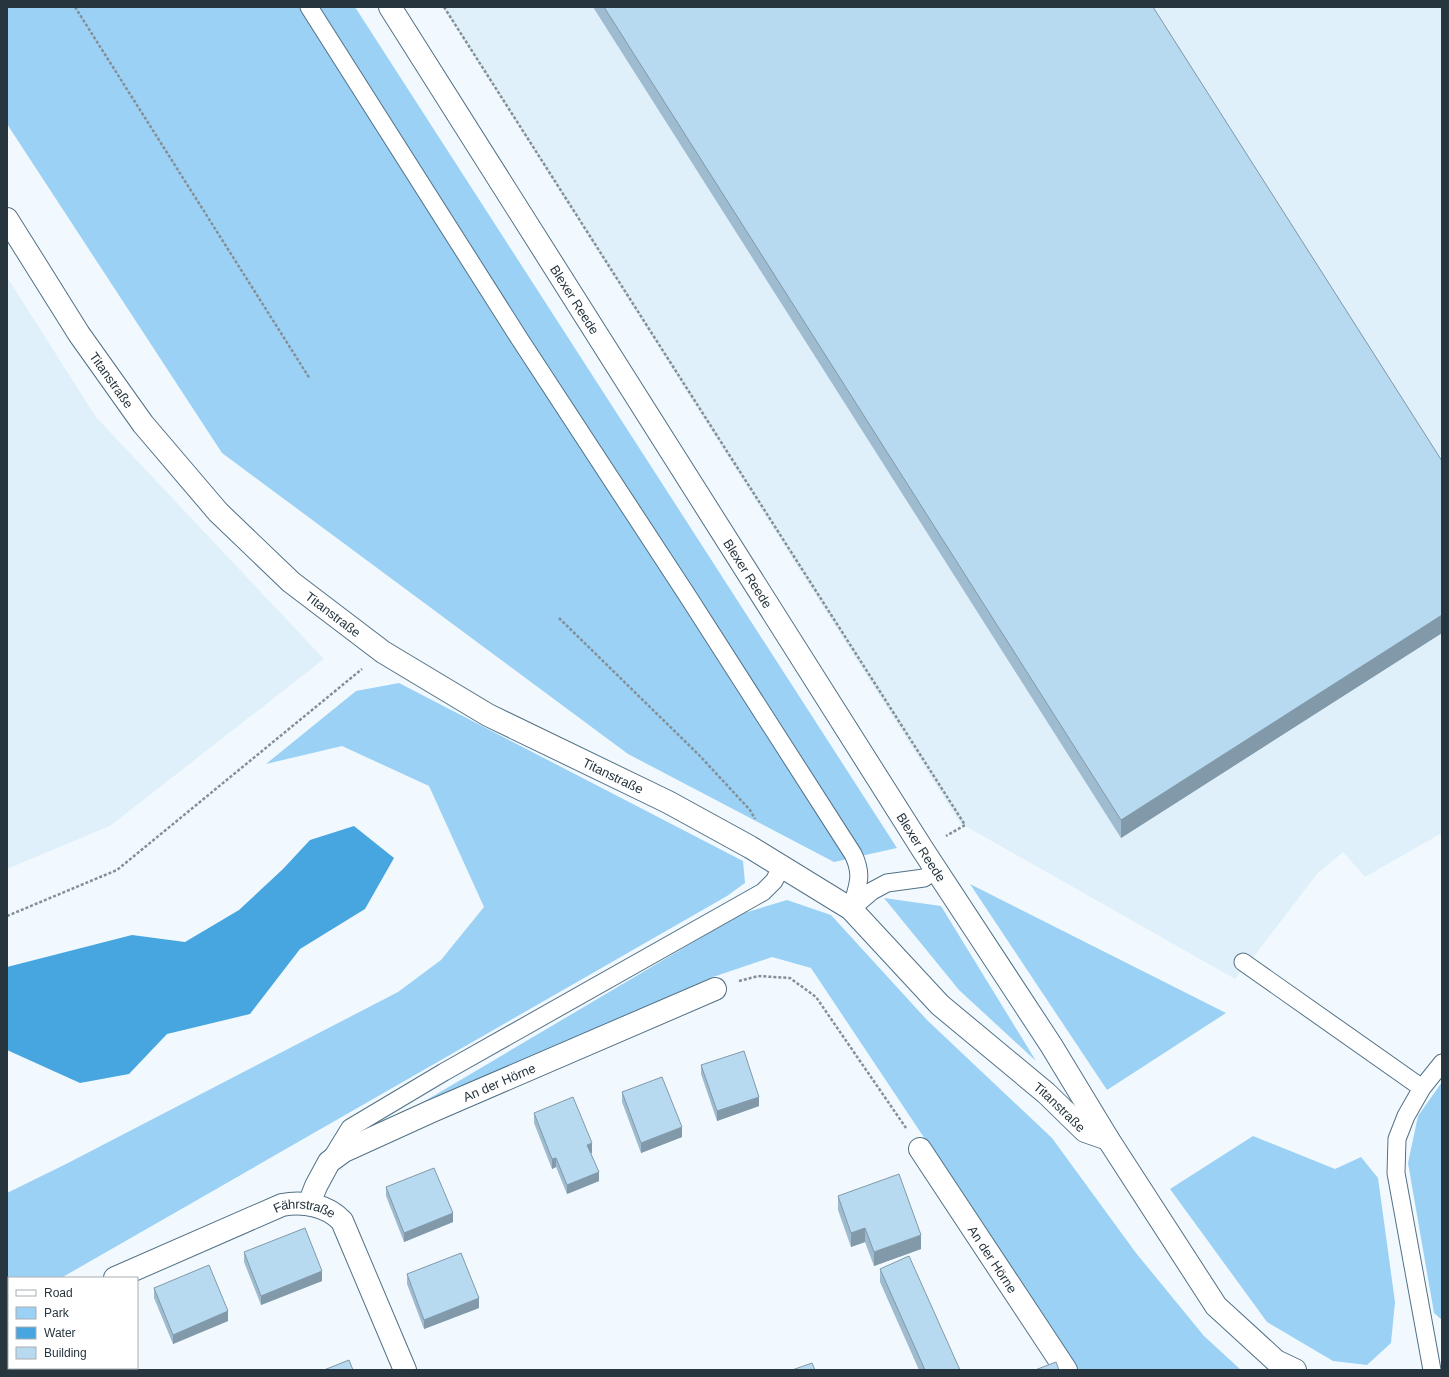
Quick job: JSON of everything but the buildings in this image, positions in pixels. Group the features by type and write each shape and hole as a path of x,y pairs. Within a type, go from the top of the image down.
{"street":[{"name":"Blexer Reede","path":"390,7 923,850 1051,1046 1108,1138"},
{"name":"Titanstraße","path":"7,219 79,334 143,424 218,512 291,582 383,652 488,714 668,802 750,847 851,909 940,1005 1046,1093 1085,1131 1108,1138"},
{"name":"An der Hörne","path":"309,1204 316,1186 329,1162 344,1151 432,1111 715,989"},
{"path":"1108,1138 1216,1306 1276,1360 1295,1370"},
{"name":"An der Hörne","path":"920,1149 1066,1370"},
{"name":"Fährstraße","path":"117,1277 282,1205 295,1203 309,1204 336,1214 342,1221 405,1370"}],"lane":[{"path":"309,7 519,338 687,595 853,854 859,866 859,879 851,909"},
{"path":"329,1162 350,1128 444,1072 763,892 774,881 782,866"},
{"path":"851,909 872,891 887,883 924,878 936,870"},
{"path":"1243,962 1422,1088"},
{"path":"1432,1370 1396,1173 1397,1139 1406,1116 1422,1088 1442,1063"}],"path":[{"path":"75,7 310,379"},
{"path":"444,7 965,825 923,850"},
{"path":"559,618 699,755 750,810 756,820 758,832 750,847"},
{"path":"7,916 117,870 383,652"},
{"path":"715,989 758,976 790,978 816,997 920,1149"}],"shaded area":[{"path":"443,7 1442,7 1442,833 1365,877 1343,852 1317,874 1235,979 960,823"},
{"path":"7,277 96,417 324,659 110,826 7,869"}],"green space":[{"path":"7,7 355,7 897,848 834,862 628,754 222,453 7,124"},
{"path":"399,683 743,861 745,883 727,896 63,1277 8,1277 7,1306 7,1193 398,992 441,960 484,907 429,786 342,746 266,764 356,691"},
{"path":"970,884 1226,1013 1107,1090"},
{"path":"884,898 941,906 1036,1061 959,990"},
{"path":"787,900 831,915 927,1020 1052,1138 1136,1253 1204,1336 1241,1370 1079,1370 811,968 772,957 713,977 408,1111 741,914"},
{"path":"1442,1082 1442,1320 1434,1313 1408,1163 1418,1116"},
{"path":"1253,1136 1335,1169 1361,1157 1378,1178 1395,1302 1391,1343 1367,1365 1333,1361 1267,1322 1170,1189"}],"water":[{"path":"354,826 394,858 365,909 300,949 250,1014 167,1034 129,1074 80,1083 7,1050 7,967 132,935 185,942 239,910 283,869 310,840"}]}
